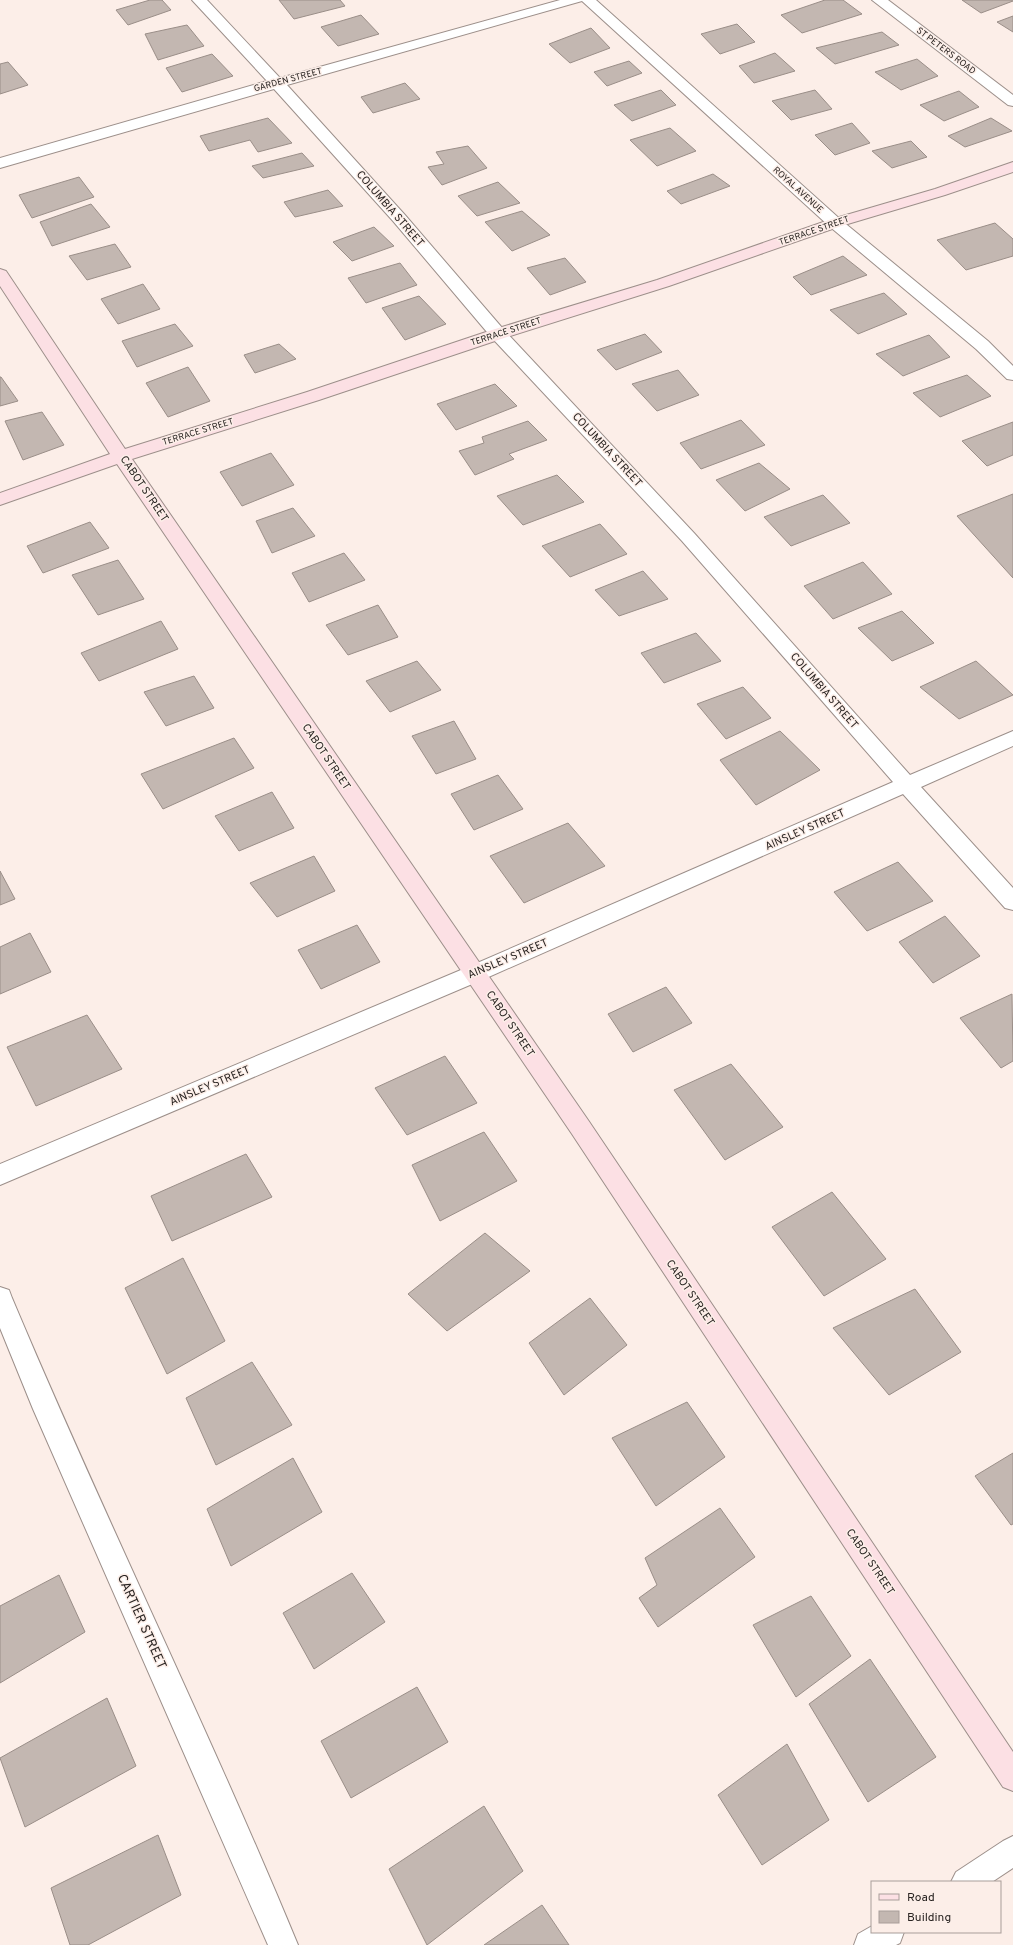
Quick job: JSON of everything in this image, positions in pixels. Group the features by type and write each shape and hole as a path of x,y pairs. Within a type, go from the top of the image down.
{"street":[{"name":"COLUMBIA STREET","path":"199,0 278,83 399,218 498,334 688,537 907,785 1013,902"},
{"name":"GARDEN STREET","path":"0,163 278,83 576,0"},
{"name":"ROYAL AVENUE","path":"588,0 835,223 982,345 1013,375"},
{"name":"ST PETERS ROAD","path":"879,0 1013,102"},
{"name":"TERRACE STREET","path":"0,499 121,456 313,396 498,334 663,283 835,223 940,192 1013,167"},
{"name":"CABOT STREET","path":"0,274 121,456 476,973 1013,1778"},
{"name":"AINSLEY STREET","path":"0,1175 476,973 1013,738"},
{"name":"CARTIER STREET","path":"0,1298 46,1409 185,1720 283,1945"},
{"path":"968,1881 1013,1851"},
{"path":"869,1945 887,1933"}],"building":[{"path":"150,0 162,0 171,10 128,25 116,10"},
{"path":"279,0 340,0 345,6 294,19"},
{"path":"825,0 843,0 862,14 802,33 781,15"},
{"path":"962,0 1011,0 1013,1 981,13"},
{"path":"361,15 379,34 338,46 321,27"},
{"path":"1013,16 1013,32 997,22"},
{"path":"737,24 755,42 720,54 701,34"},
{"path":"187,25 204,46 158,60 145,34"},
{"path":"591,28 610,48 570,63 549,44"},
{"path":"882,32 899,45 835,64 816,48"},
{"path":"775,53 795,71 754,83 739,66"},
{"path":"212,54 233,76 182,92 166,68"},
{"path":"917,59 938,76 901,90 875,72"},
{"path":"629,61 642,73 607,86 594,72"},
{"path":"8,62 28,85 0,94 0,64"},
{"path":"405,83 420,99 373,113 361,97"},
{"path":"661,90 676,105 632,121 614,105"},
{"path":"815,90 832,109 791,120 772,101"},
{"path":"959,91 979,107 944,121 920,105"},
{"path":"268,118 292,143 258,152 250,140 209,151 200,136"},
{"path":"991,118 1012,131 965,147 948,136"},
{"path":"852,123 870,143 835,155 815,135"},
{"path":"670,128 696,151 657,166 630,140"},
{"path":"911,141 927,157 892,168 872,151"},
{"path":"468,146 487,168 442,185 428,167 444,164 436,152"},
{"path":"302,153 314,166 263,178 252,166"},
{"path":"713,174 730,186 681,204 667,191"},
{"path":"79,177 94,197 32,218 19,195"},
{"path":"498,182 520,203 477,216 458,196"},
{"path":"328,190 343,206 295,217 284,202"},
{"path":"91,204 110,227 52,246 40,222"},
{"path":"522,211 550,235 512,251 485,222"},
{"path":"995,223 1013,239 1013,256 966,270 937,240"},
{"path":"374,227 394,246 352,261 333,242"},
{"path":"115,244 131,267 87,280 69,256"},
{"path":"843,256 867,275 811,295 793,277"},
{"path":"565,258 586,282 550,295 527,268"},
{"path":"400,263 417,285 366,303 348,278"},
{"path":"143,284 160,309 118,324 101,299"},
{"path":"884,293 907,314 858,334 830,310"},
{"path":"419,296 446,324 405,340 382,308"},
{"path":"175,324 193,346 137,367 122,341"},
{"path":"645,334 662,352 616,370 597,350"},
{"path":"929,335 950,357 903,376 876,354"},
{"path":"279,344 296,359 255,373 244,355"},
{"path":"188,367 210,401 168,417 146,383"},
{"path":"678,370 699,395 657,411 632,384"},
{"path":"967,375 991,396 940,417 913,393"},
{"path":"1,377 18,401 0,406"},
{"path":"495,384 517,406 456,430 437,404"},
{"path":"42,412 64,445 23,460 5,421"},
{"path":"741,420 765,445 701,469 680,443"},
{"path":"528,421 547,440 509,454 514,459 475,475 459,451 484,443 482,437"},
{"path":"1013,422 1013,455 987,466 962,441"},
{"path":"271,453 294,485 242,506 220,472"},
{"path":"759,463 790,489 745,511 716,480"},
{"path":"557,475 584,502 523,525 497,496"},
{"path":"1013,494 1013,578 957,516"},
{"path":"823,495 850,523 791,546 764,517"},
{"path":"293,508 315,536 272,553 256,521"},
{"path":"90,522 109,548 43,573 27,546"},
{"path":"600,524 627,554 570,577 542,546"},
{"path":"344,553 365,580 309,602 292,573"},
{"path":"118,560 144,599 98,615 72,575"},
{"path":"863,562 892,594 833,619 804,586"},
{"path":"643,571 668,599 619,616 595,590"},
{"path":"378,605 398,637 348,655 326,625"},
{"path":"902,611 934,643 892,661 858,628"},
{"path":"161,621 178,649 99,681 81,653"},
{"path":"696,633 721,661 664,683 641,653"},
{"path":"417,661 441,690 390,712 366,681"},
{"path":"976,661 1013,695 959,719 920,687"},
{"path":"194,676 214,708 166,726 144,692"},
{"path":"743,687 771,718 726,739 697,704"},
{"path":"454,721 476,759 436,774 412,736"},
{"path":"780,731 820,770 756,805 720,760"},
{"path":"234,738 254,768 163,809 141,774"},
{"path":"498,775 523,809 474,830 451,794"},
{"path":"272,792 294,828 239,851 215,816"},
{"path":"568,823 605,866 524,903 490,856"},
{"path":"314,856 335,891 277,917 250,883"},
{"path":"898,862 933,901 867,931 834,892"},
{"path":"0,871 15,899 0,905"},
{"path":"945,916 980,956 933,983 899,942"},
{"path":"357,925 380,962 321,989 298,950"},
{"path":"30,933 51,972 0,994 0,947"},
{"path":"666,987 692,1023 633,1052 608,1014"},
{"path":"1012,994 1013,1061 1001,1068 960,1018"},
{"path":"87,1015 122,1069 36,1106 7,1047"},
{"path":"445,1056 477,1103 407,1135 375,1088"},
{"path":"731,1064 783,1127 725,1160 674,1090"},
{"path":"484,1132 517,1181 440,1221 412,1165"},
{"path":"246,1154 272,1197 172,1241 151,1196"},
{"path":"832,1192 886,1259 824,1296 772,1227"},
{"path":"485,1233 530,1271 447,1331 408,1294"},
{"path":"183,1258 225,1341 167,1374 125,1288"},
{"path":"915,1289 961,1352 889,1395 833,1328"},
{"path":"590,1298 627,1345 564,1395 529,1343"},
{"path":"252,1362 292,1425 216,1465 186,1398"},
{"path":"687,1402 725,1457 656,1506 612,1438"},
{"path":"1013,1453 1013,1524 1011,1525 975,1476"},
{"path":"293,1458 322,1512 231,1566 207,1509"},
{"path":"720,1508 755,1557 658,1627 639,1598 657,1585 645,1558"},
{"path":"352,1573 385,1622 314,1669 283,1613"},
{"path":"59,1575 85,1632 0,1683 0,1606"},
{"path":"811,1596 851,1656 796,1697 753,1625"},
{"path":"870,1659 936,1757 868,1802 809,1704"},
{"path":"417,1687 448,1742 351,1798 321,1741"},
{"path":"107,1698 136,1766 25,1827 0,1758"},
{"path":"787,1744 829,1820 762,1865 718,1795"},
{"path":"484,1806 523,1871 427,1945 389,1869"},
{"path":"158,1835 181,1895 88,1945 70,1945 51,1888"},
{"path":"542,1905 569,1945 484,1945"}]}
